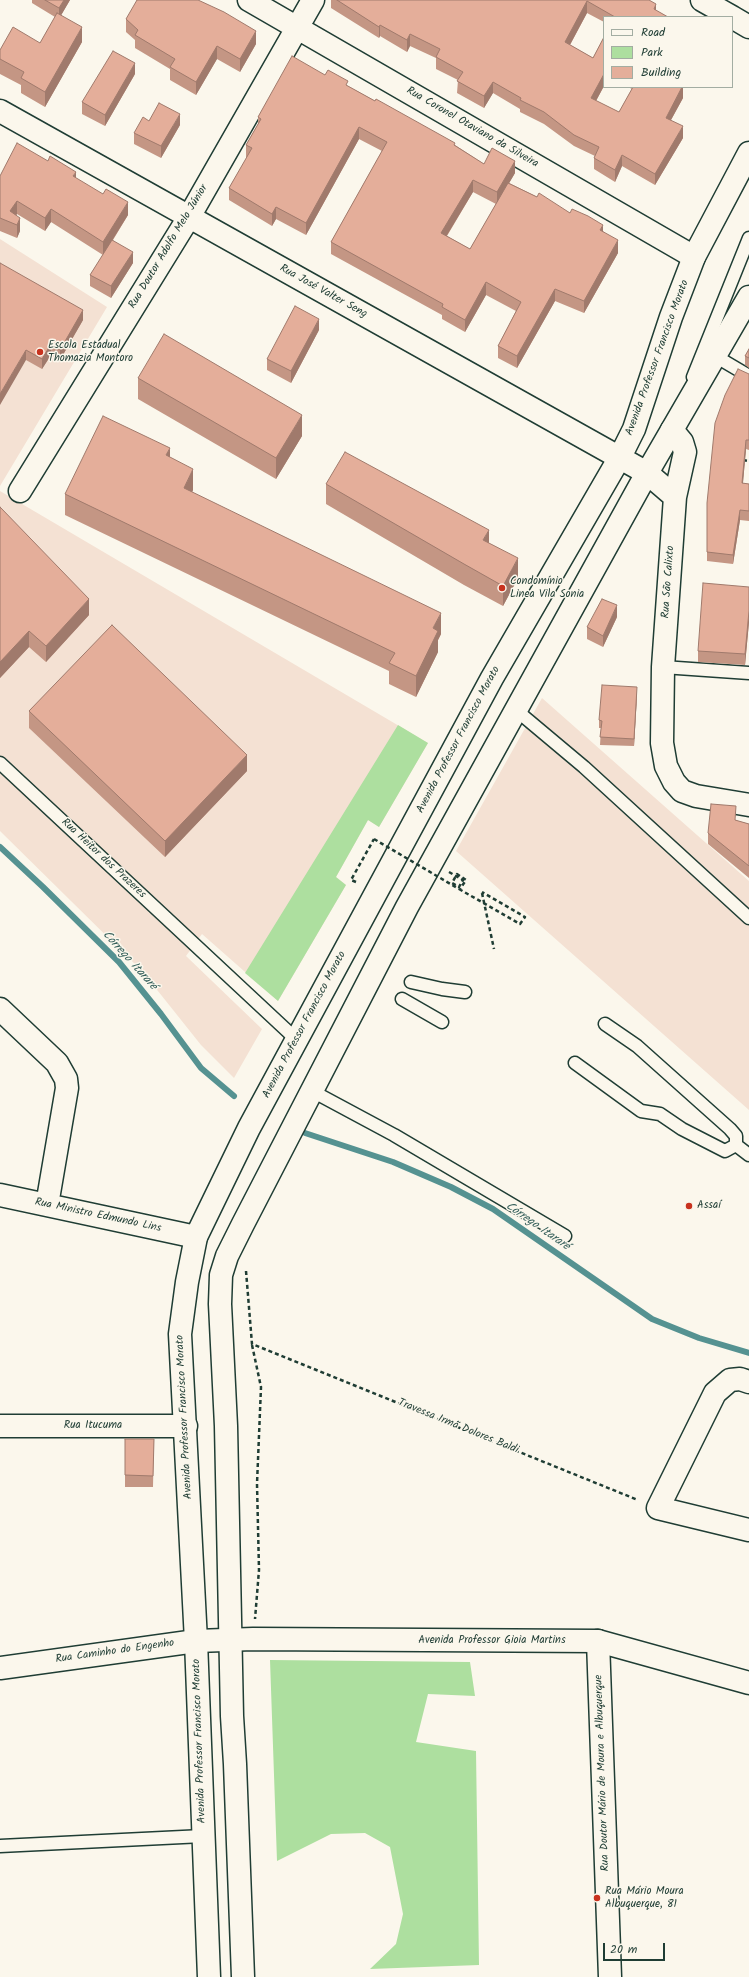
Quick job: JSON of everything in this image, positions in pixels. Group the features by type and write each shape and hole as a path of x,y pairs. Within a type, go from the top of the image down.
{"main road":[{"name":"Rua Coronel Otaviano da Silveira","path":"249,0 694,258"},
{"name":"Rua Doutor Adolfo Melo Júnior","path":"20,491 189,217 312,0"},
{"path":"702,0 730,16"},
{"path":"733,18 749,27"},
{"name":"Rua José Valter Seng","path":"0,111 647,473"},
{"name":"Avenida Professor Francisco Morato","path":"209,1977 196,1641 186,1426 180,1334 187,1282 196,1237 249,1128 492,678 620,457 634,429 671,317 694,258 749,153"},
{"path":"243,1977 229,1640 226,1426 220,1304 221,1275 240,1230 407,907 647,473 749,297"},
{"name":"Rua São Calixto","path":"672,430 682,442 685,452 675,497 663,667 662,743 666,766 674,782 682,791 696,796 749,805"},
{"path":"647,473 675,497"},
{"path":"0,1009 56,1063 66,1079 67,1088 47,1205"},
{"name":"Rua Ministro Edmundo Lins","path":"0,1195 196,1237"},
{"path":"749,1382 740,1379 730,1380 715,1393 658,1508 749,1530"},
{"name":"Rua Itucuma","path":"0,1426 186,1426"},
{"name":"Avenida Professor Gioia Martins","path":"229,1640 598,1641 749,1683"},
{"name":"Rua Caminho do Engenho","path":"0,1668 196,1641 229,1640"},
{"name":"Rua Doutor Mário de Moura e Albuquerque","path":"598,1641 610,1977"}],"lane":[{"path":"672,430 749,238"},
{"path":"715,356 749,376"},
{"path":"663,667 749,673"},
{"path":"516,710 584,768 749,918"},
{"name":"Rua Heitor dos Prazeres","path":"0,763 297,1040"},
{"path":"411,982 442,989 465,992"},
{"path":"402,999 442,1022"},
{"path":"605,1024 636,1046 730,1130 736,1136 736,1145"},
{"path":"575,1063 641,1111 660,1114 682,1129 725,1151 736,1145"},
{"path":"312,1091 394,1135 565,1236"},
{"path":"736,1145 749,1155"},
{"path":"0,1846 204,1836"}],"path":[{"path":"742,460 749,461"},
{"path":"359,877 356,883 351,880 374,839 466,892 483,902 489,906 495,910 520,924 525,917 482,892 484,900 485,907 486,914 494,949"},
{"path":"460,889 466,880 457,874 452,883 459,887 463,880"},
{"path":"246,1270 252,1344 261,1387 257,1484 259,1570 253,1639"},
{"name":"Travessa Irmã Dolores Baldi","path":"252,1344 658,1508"}],"shaded area":[{"name":"Escola Estadual Thomazia Montoro","path":"0,239 107,307 0,486"},
{"path":"0,491 428,743 379,827 368,820 336,877 346,885 278,1001 202,934 186,956 262,1029 234,1078 201,1045 142,971 0,831"},
{"path":"542,698 749,881 749,1110 456,851"}],"green space":[{"path":"398,725 428,743 379,827 368,820 336,877 346,885 278,1001 245,973"},
{"path":"270,1660 470,1662 475,1696 428,1694 416,1742 476,1751 479,1965 370,1969 396,1944 403,1914 390,1847 365,1833 331,1834 277,1861"}],"building":[{"path":"45,0 64,0 59,8"},
{"path":"137,0 198,0 224,12 256,31 240,59 217,46 196,82 170,67 175,59 135,35 138,30 126,19"},
{"path":"337,0 649,0 656,4 654,9 666,16 613,16 587,1 565,42 593,58 603,39 603,76 591,98 619,112 632,88 681,88 666,118 683,126 655,174 622,155 615,170 594,158 599,147 574,135 544,112 520,100 521,98 493,82 484,96 457,81 463,72 436,57 440,49 410,34 407,40 380,25 379,27"},
{"path":"57,13 82,27 45,92 21,78 24,72 0,59 0,50 13,27 40,43"},
{"path":"113,51 135,63 105,115 82,102"},
{"path":"292,56 325,75 328,70 348,81 346,85 375,101 376,99 455,143 454,145 484,164 492,148 515,161 497,192 473,180 441,233 470,249 508,183 537,197 539,193 570,213 572,209 603,225 600,230 618,240 584,301 555,289 517,356 498,346 521,302 486,282 465,320 442,307 443,304 331,242 387,142 359,127 306,223 276,207 272,214 229,188 252,148 246,145 261,119 258,117"},
{"path":"159,103 180,114 161,146 134,133 143,117 149,121"},
{"path":"17,143 48,161 50,156 76,172 73,176 103,194 106,189 128,202 103,242 51,209 45,218 17,201 10,211 20,218 17,225 0,218 0,176"},
{"path":"112,240 133,252 111,286 90,275"},
{"path":"0,263 83,310 60,350 51,344 42,359 26,350 0,394"},
{"path":"295,306 319,319 291,371 267,359"},
{"path":"164,334 302,415 276,458 138,378"},
{"path":"749,349 749,358 745,356"},
{"path":"738,369 749,374 749,440 746,440 742,483 749,484 749,511 740,510 733,555 707,552 707,503 715,423 725,395"},
{"path":"103,416 170,448 166,455 193,469 184,488 441,613 433,628 438,631 416,676 389,663 395,653 65,494"},
{"path":"345,452 489,530 483,540 518,558 503,586 326,484"},
{"path":"0,507 89,599 46,646 29,631 0,662"},
{"path":"703,583 749,587 749,611 745,654 698,651"},
{"path":"602,599 617,605 603,636 587,627"},
{"path":"112,625 247,755 165,841 29,711"},
{"path":"602,685 637,687 634,739 600,737 602,721 599,720"},
{"path":"711,804 736,806 735,820 749,824 749,866 708,833"},
{"path":"125,1439 154,1439 153,1476 125,1475"}],"waterway":[{"name":"Córrego Itararé","path":"0,847 119,962 161,1014 201,1068 234,1096"},
{"name":"Córrego Itararé","path":"305,1133 393,1162 451,1187 493,1209 652,1319 699,1338 749,1353"}],"place":[{"name":"Escola Estadual Thomazia Montoro","path":"40,352"},
{"name":"Condomínio Linea Vila Sonia","path":"502,588"},
{"name":"Assaí","path":"689,1206"},
{"name":"Rua Mário Moura Albuquerque, 81","path":"597,1898"}]}
